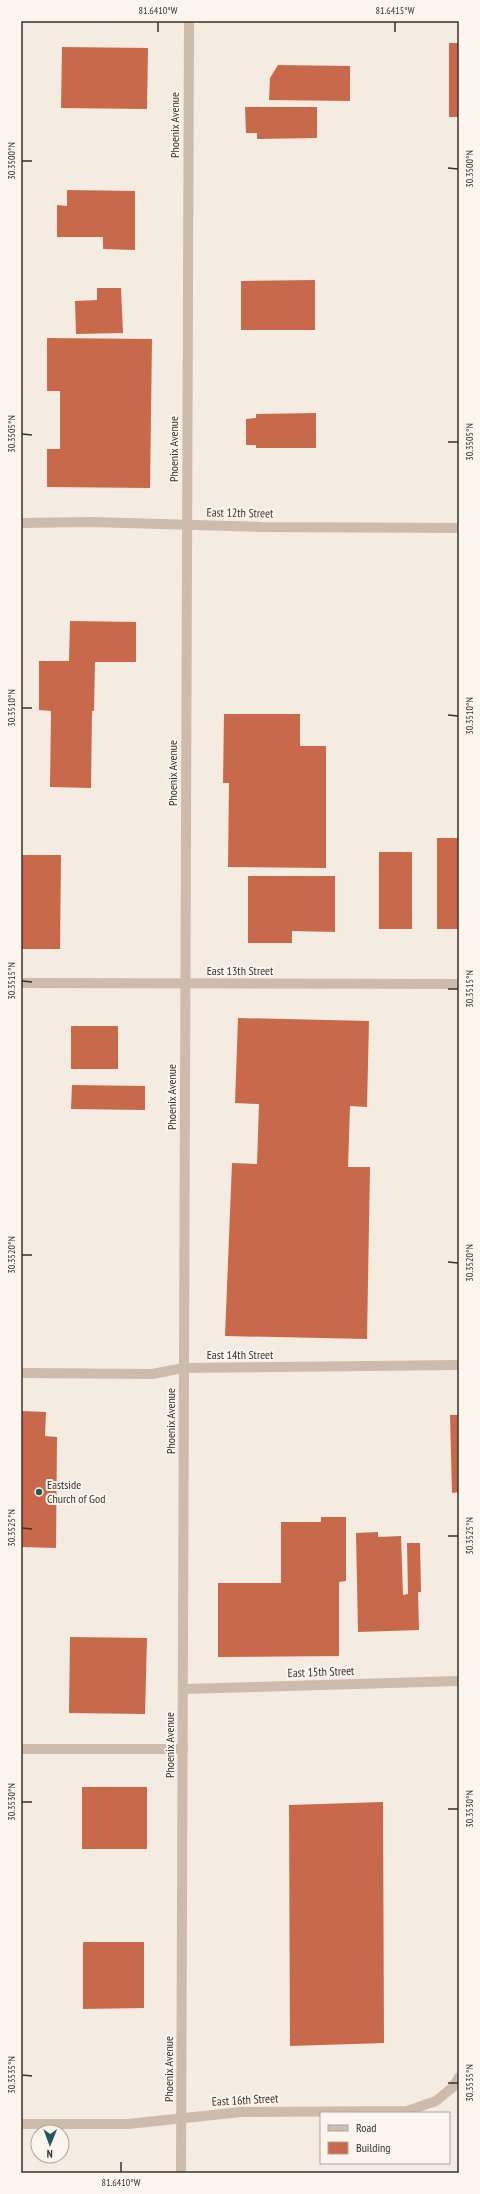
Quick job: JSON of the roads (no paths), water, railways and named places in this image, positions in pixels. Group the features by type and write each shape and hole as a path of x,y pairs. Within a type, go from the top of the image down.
{"street":[{"name":"Phoenix Avenue","path":"181,2173 189,21"},
{"name":"East 12th Street","path":"21,523 261,527 459,528"},
{"name":"East 13th Street","path":"21,984 459,984"},
{"name":"East 14th Street","path":"21,1373 152,1374 184,1368 459,1365"},
{"name":"East 15th Street","path":"183,1689 459,1681"},
{"path":"21,1749 183,1749"},
{"name":"East 16th Street","path":"21,2124 128,2124 241,2112 407,2111 436,2101 453,2087 459,2077"}],"place":[{"name":"Eastside Church of God","path":"39,1492"}]}
